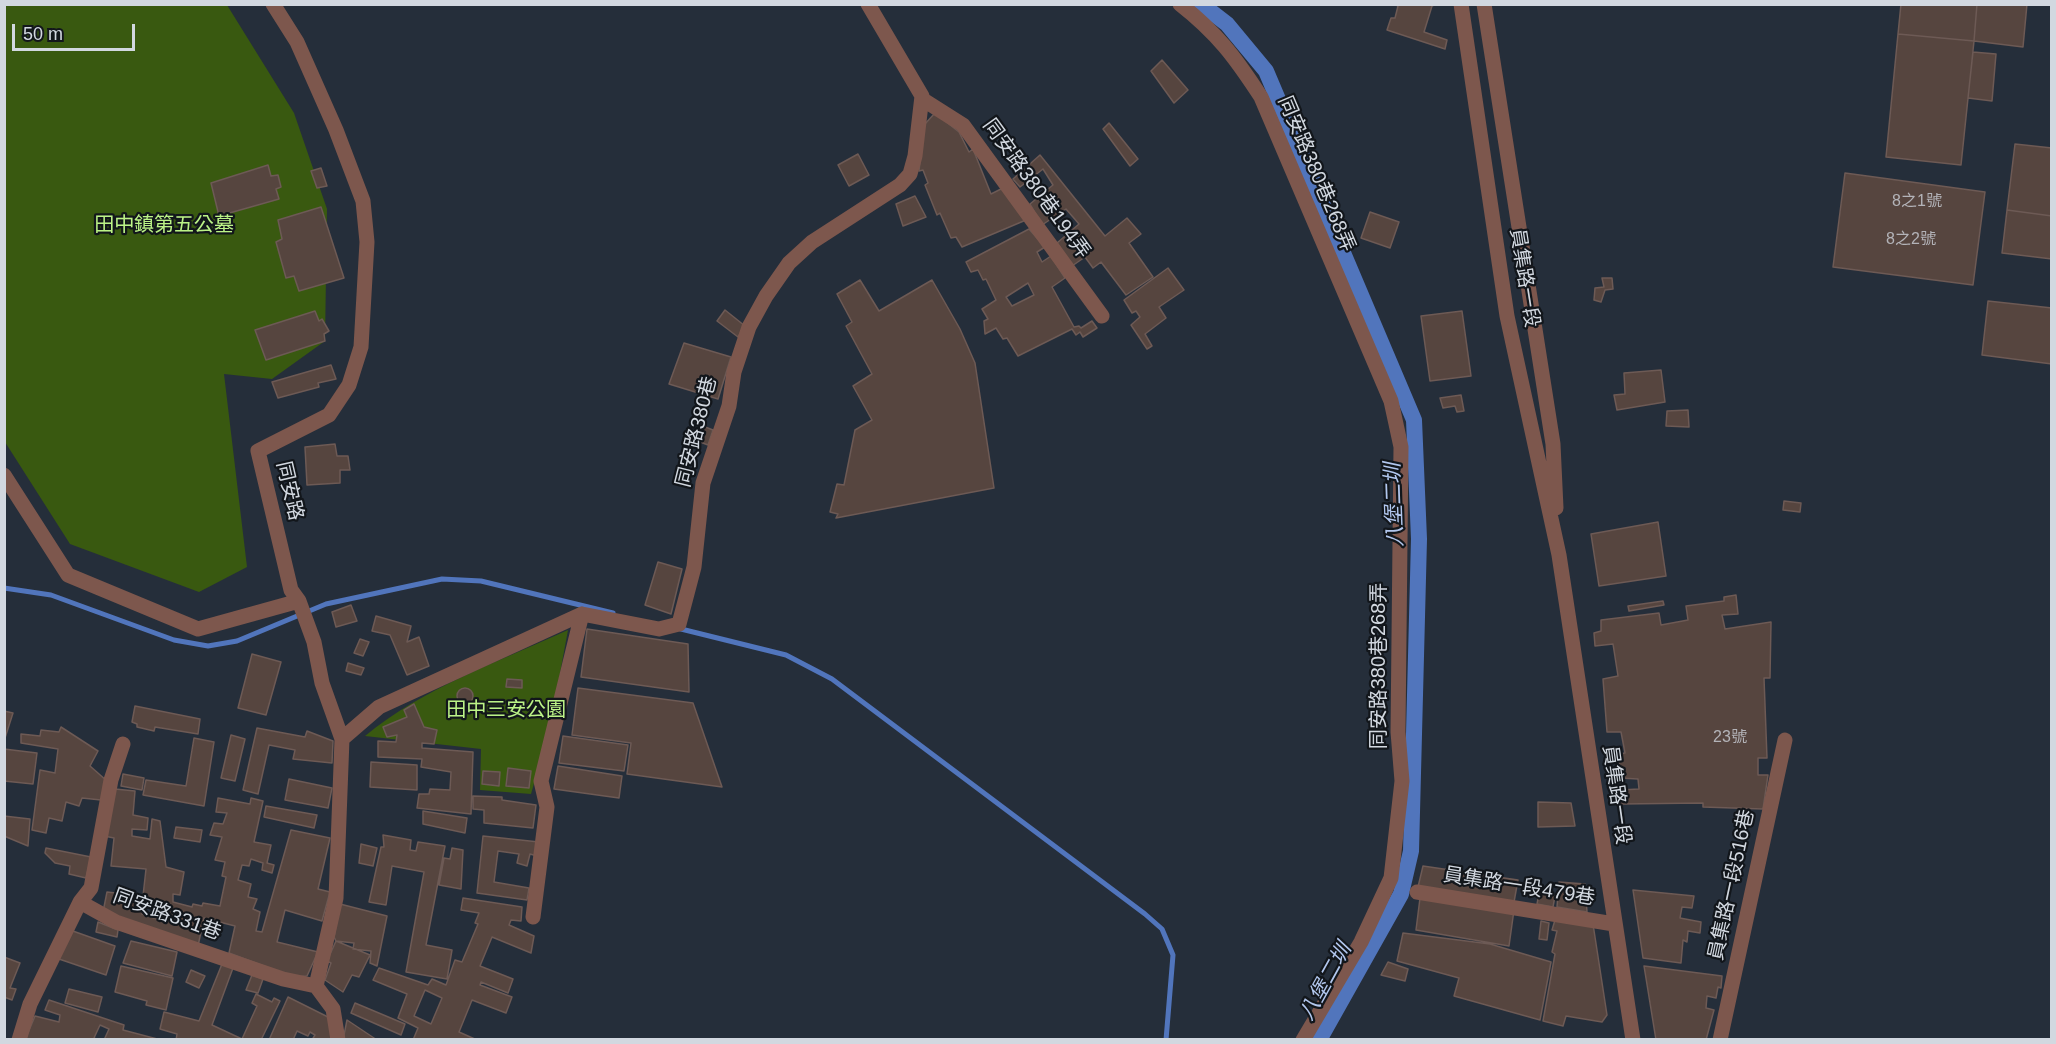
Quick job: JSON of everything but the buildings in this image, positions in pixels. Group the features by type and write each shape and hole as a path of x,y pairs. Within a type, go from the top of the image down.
{"street":[{"name":"同安路","path":"273,4 297,42 336,130 363,201 367,242 361,347 349,385 329,415 258,451 291,590 299,601 314,642 322,683 342,739 336,898 316,986"},
{"path":"868,4 897,50 922,99"},
{"name":"同安路380巷268弄","path":"1180,4 1209,27 1234,56 1260,97 1390,401 1401,447 1398,732 1402,781 1391,878 1361,942 1303,1040"},
{"name":"員集路一段","path":"1461,4 1507,316 1559,555 1633,1040"},
{"name":"員集路一段","path":"1484,4 1553,444 1559,555"},
{"name":"同安路380巷194弄","path":"922,99 963,125 1102,316"},
{"name":"同安路380巷","path":"582,614 659,629 679,624 694,567 703,483 729,406 734,372 750,327 766,296 789,262 812,242 900,185 910,174 915,156 922,99"},
{"path":"4,475 68,575 198,629 299,601"},
{"path":"342,739 379,707 582,614"},
{"path":"533,917 548,807 541,781 582,614"},
{"name":"員集路一段516巷","path":"1720,1040 1785,740"},
{"path":"19,1040 30,1004 80,902 91,888 111,780 123,744"},
{"name":"員集路一段479巷","path":"1417,892 1614,924"},
{"name":"同安路331巷","path":"80,902 116,922 284,979 316,986"},
{"path":"316,986 333,1009 338,1040"}],"green space":[{"name":"田中鎮第五公墓","path":"5,5 227,5 294,113 327,209 325,341 272,379 224,374 247,567 199,592 70,544 5,442"},
{"name":"田中三安公園","path":"568,630 550,727 531,794 480,790 481,749 365,736 388,719 437,690"}],"waterway":[{"name":"八堡二圳","path":"1201,4 1227,24 1266,71 1414,420 1419,539 1411,851 1401,894 1319,1040"},
{"path":"4,588 51,595 174,640 208,646 237,641 326,604 442,579 481,581 613,613"},
{"path":"677,628 786,655 832,679 1145,914 1162,929 1173,955 1166,1040"}]}
